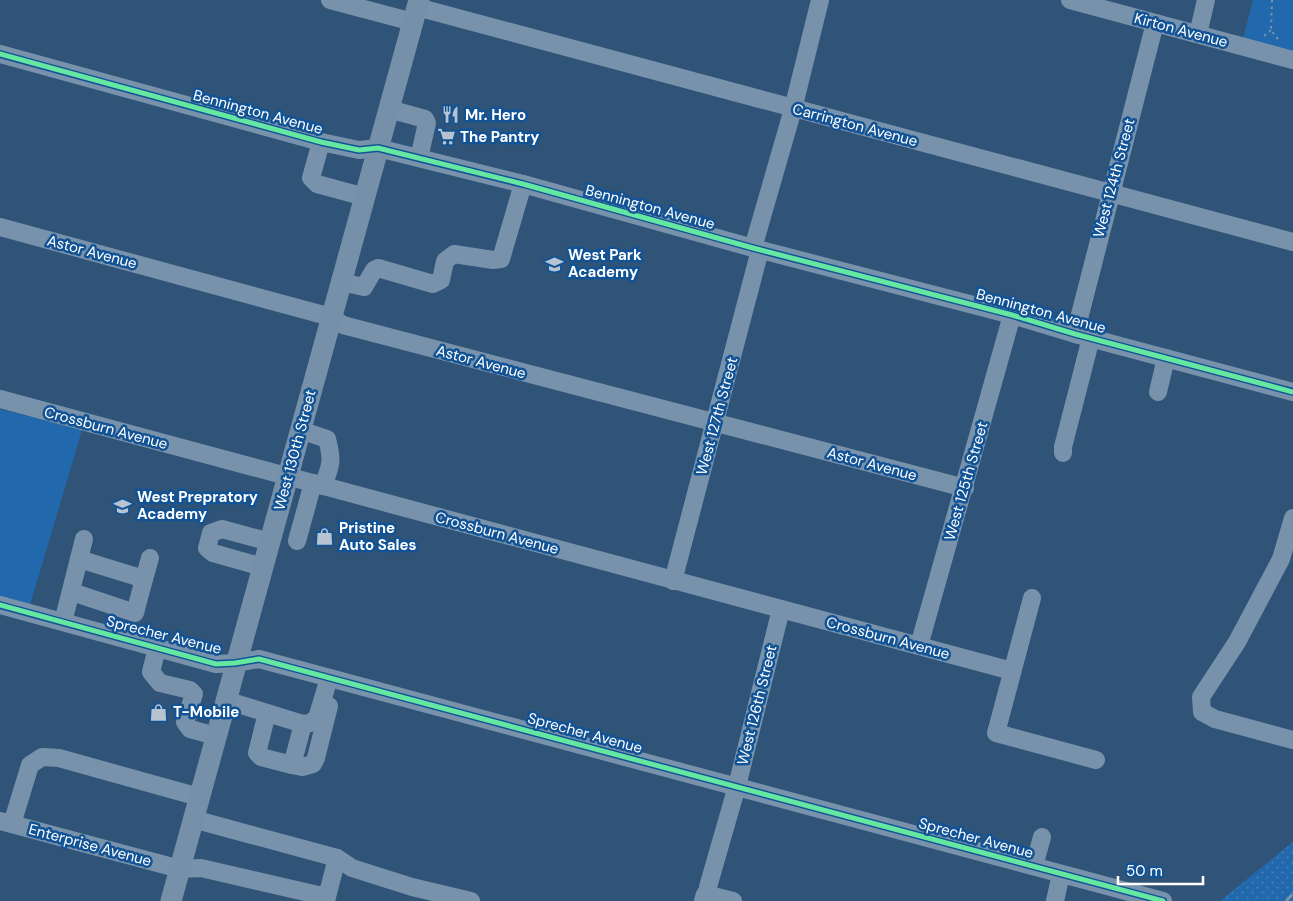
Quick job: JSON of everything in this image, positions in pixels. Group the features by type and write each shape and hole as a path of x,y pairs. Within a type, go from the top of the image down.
{"main road":[{"name":"West 130th Street","path":"171,901 416,10"}],"street":[{"name":"Carrington Avenue","path":"330,0 416,10 1293,242"},
{"name":"West 127th Street","path":"672,581 715,423 820,0"},
{"name":"Kirton Avenue","path":"1070,0 1198,34 1289,54"},
{"path":"1198,34 1206,0"},
{"name":"West 124th Street","path":"1063,453 1110,193 1155,23"},
{"name":"Bennington Avenue","path":"0,54 321,142 359,150 378,148 523,184 757,249 1012,315 1293,392"},
{"path":"389,109 425,119 428,123 419,158"},
{"path":"321,142 311,178 317,184 365,197"},
{"path":"341,282 364,287 370,274 378,268 433,284 441,280 445,261 454,254 493,260 501,258 523,184"},
{"name":"Astor Avenue","path":"0,227 331,317 344,325 964,488"},
{"name":"West 125th Street","path":"919,646 1012,315"},
{"path":"1158,392 1166,358"},
{"name":"Crossburn Avenue","path":"0,399 1012,671"},
{"path":"297,541 318,485 332,456 326,439 300,430"},
{"path":"1293,518 1281,559 1237,642 1201,697 1202,712 1215,719 1293,740"},
{"path":"263,567 213,554 207,548 211,533 216,530 222,530 270,542"},
{"path":"63,622 84,539"},
{"path":"72,592 136,613 150,558"},
{"path":"80,560 144,579"},
{"path":"1032,598 996,733 1096,760"},
{"name":"Sprecher Avenue","path":"0,605 216,664 259,659 1163,901"},
{"name":"West 126th Street","path":"706,894 737,786 781,609"},
{"path":"157,648 151,672 160,683 190,690 194,694 186,722 190,729 216,736"},
{"path":"225,700 303,724 317,718 332,678"},
{"path":"266,713 257,753 261,757 302,767 313,764 316,758 332,678"},
{"path":"292,765 303,724"},
{"path":"6,823 30,766 42,757 59,758 199,797"},
{"path":"193,819 337,858 352,868 424,895 471,901"},
{"name":"Enterprise Avenue","path":"6,823 180,869 201,868 327,897 337,858"},
{"path":"1034,866 1042,837"},
{"path":"1055,901 1061,874"},
{"path":"706,894 733,901"}],"path":[{"path":"1272,0 1271,30 1289,54"},
{"path":"1260,40 1271,30"}],"shaded area":[{"path":"1253,0 1293,0 1293,54 1242,42"},
{"path":"0,409 82,430 30,605 0,597"},
{"path":"1293,842 1293,901 1220,901"}],"railway":[{"path":"1286,901 1293,894"}],"cycle path":[{"path":"0,54 321,142 359,150 378,148 523,184 753,248 1012,315 1075,334 1293,392"},
{"path":"0,605 216,664 259,659 1163,901"}],"place":[{"name":"Mr. Hero","path":"451,115"},
{"name":"The Pantry","path":"446,137"},
{"name":"West Park Academy","path":"554,264"},
{"name":"West Prepratory Academy","path":"123,506"},
{"name":"Pristine Auto Sales","path":"325,537"},
{"name":"T-Mobile","path":"159,712"}]}
